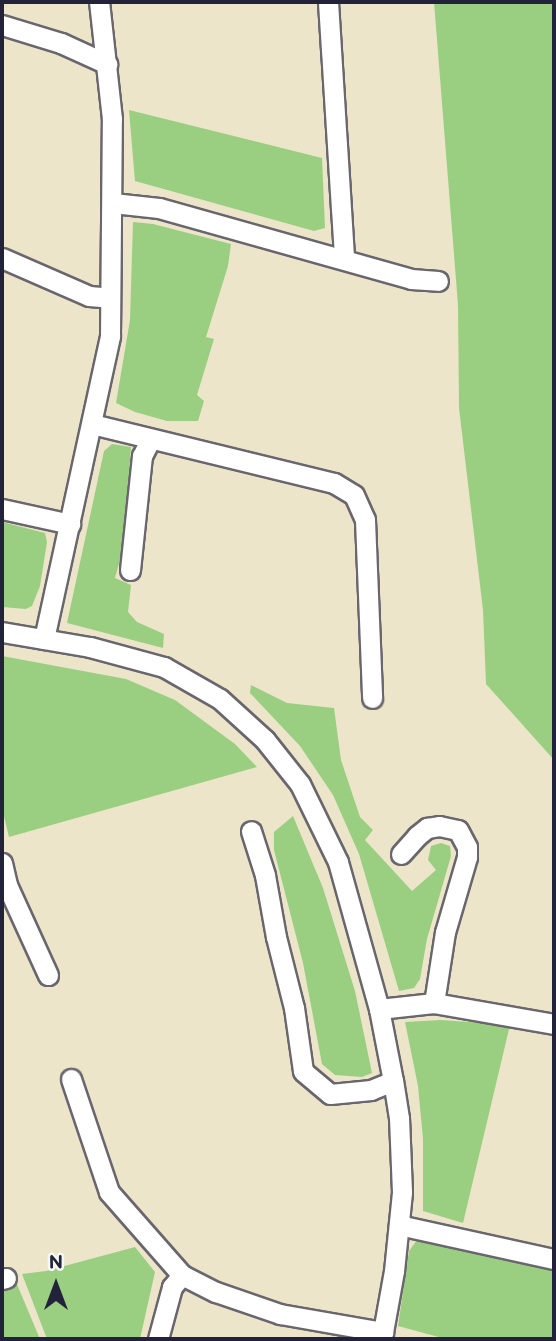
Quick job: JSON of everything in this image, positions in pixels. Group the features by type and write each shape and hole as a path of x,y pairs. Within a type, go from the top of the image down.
{"street":[{"path":"44,639 110,336 112,119 99,2"},
{"path":"328,2 344,259"},
{"path":"2,25 61,43 107,64"},
{"path":"113,203 159,208 411,279 438,281"},
{"path":"2,258 89,296 110,298"},
{"path":"92,424 334,483 354,495 365,520 372,698"},
{"path":"130,570 142,456 150,440"},
{"path":"2,509 71,524"},
{"path":"2,632 164,667 220,699 265,740 300,784 328,840 352,906 379,1009 393,1081 400,1130 402,1192 382,1336 280,1314 216,1292 182,1275 109,1192 71,1079"},
{"path":"401,854 422,832 439,826 458,830 467,847 467,857 444,935 434,1003"},
{"path":"251,831 265,875 276,937 294,1008 303,1071 330,1094 372,1090 393,1081"},
{"path":"2,863 7,885 48,975"},
{"path":"379,1009 434,1003 554,1024"},
{"path":"399,1225 554,1259"},
{"path":"159,1339 172,1287 182,1275"}],"green space":[{"path":"434,2 554,2 554,760 486,684 483,610 459,408 458,305"},
{"path":"129,110 322,158 325,228 314,231 135,181"},
{"path":"133,222 153,224 231,244 228,266 206,337 214,339 197,395 204,401 198,421 167,421 135,412 116,403 130,320"},
{"path":"112,444 131,447 124,545 115,578 131,585 128,612 137,622 164,634 163,648 67,623 104,451"},
{"path":"2,522 45,533 47,542 40,586 32,606 26,609 2,607"},
{"path":"2,656 126,679 175,700 235,744 257,767 9,837 2,808"},
{"path":"251,685 287,703 334,708 341,760 360,817 373,830 365,840 412,891 436,870 428,860 431,846 441,843 450,846 451,856 427,939 420,979 414,988 399,991 359,854 333,795 300,746 250,693"},
{"path":"293,816 323,888 355,991 372,1073 362,1077 335,1075 322,1064 303,963 274,850 274,832"},
{"path":"441,1020 510,1025 463,1223 423,1211 423,1139 418,1086 405,1022"},
{"path":"417,1240 554,1271 554,1339 446,1339 398,1326 409,1251"},
{"path":"135,1247 155,1272 140,1339 47,1339 22,1274 46,1271"},
{"path":"16,1282 40,1339 2,1339 2,1286"}]}
